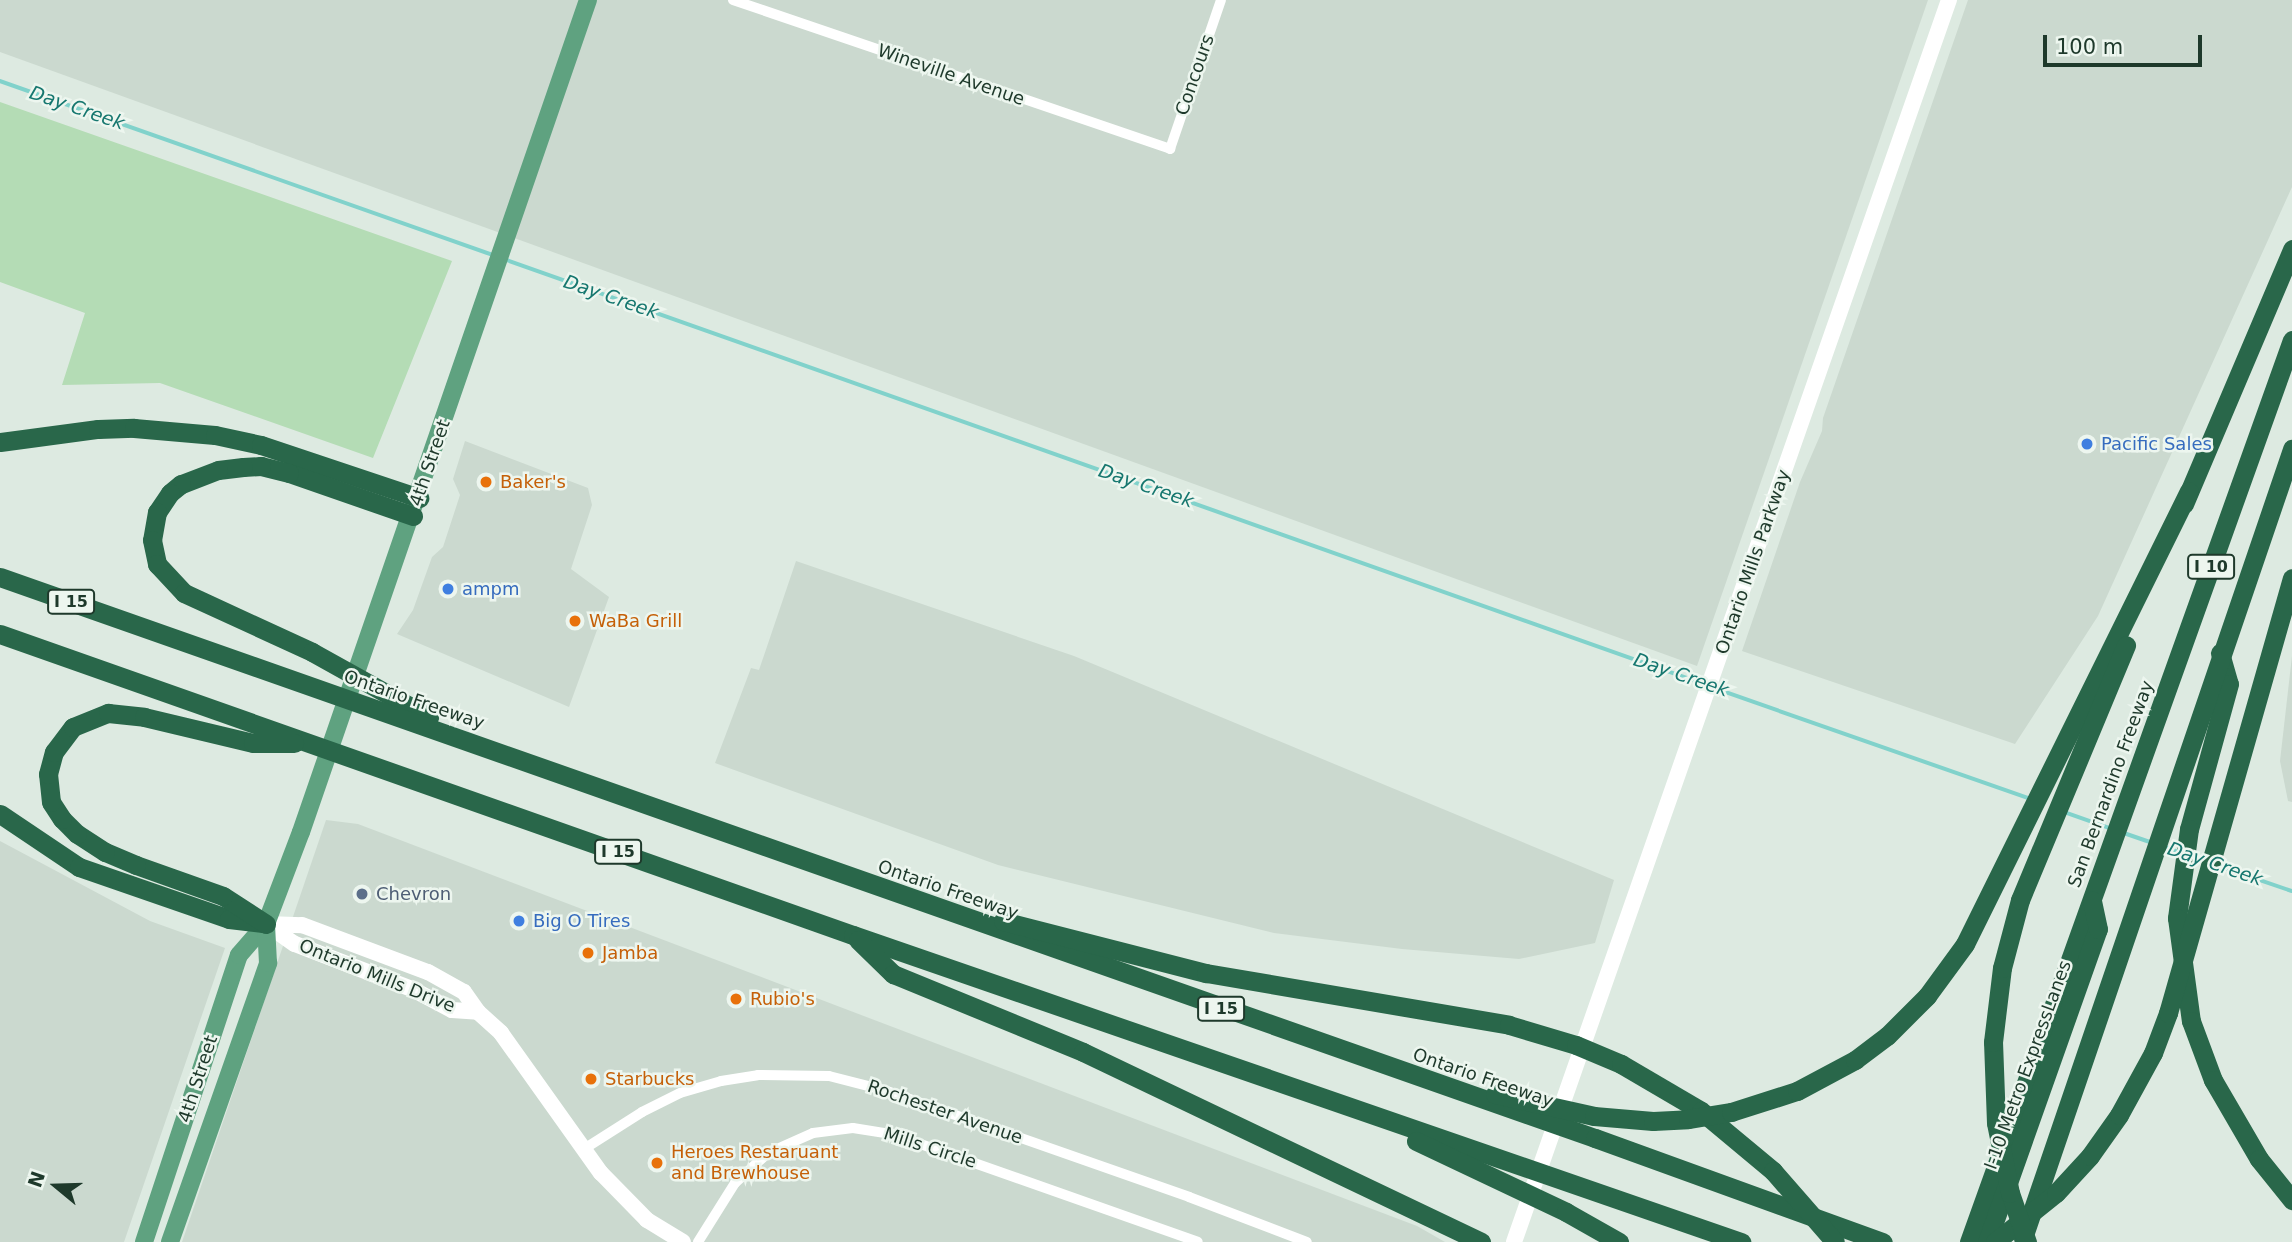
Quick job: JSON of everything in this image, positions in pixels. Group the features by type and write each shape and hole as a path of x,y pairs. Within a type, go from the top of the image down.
{"highway":[{"path":"2027,1242 2010,1193 1997,1123 1993,1042 2002,968 2021,900 2045,840 2292,249"},
{"name":"San Bernardino Freeway","path":"1969,1242 2292,340"},
{"path":"0,442 98,429 168,429 215,435 261,444 416,507"},
{"name":"I 10","path":"2021,1242 2220,653 2292,449"},
{"path":"393,705 312,652 184,593 167,578 157,564 152,540 157,512 163,501 181,484 218,470 261,466 416,507"},
{"path":"1530,1109 1653,1121 1731,1112 1797,1091 1855,1060 1910,1016 1951,966 1981,915 2189,491"},
{"name":"Ontario Freeway","path":"0,577 302,683 393,705 479,745 1432,1083 1530,1109 1595,1138 1882,1242"},
{"path":"1995,1242 2056,1193 2090,1156 2137,1084 2168,1013 2292,578"},
{"path":"0,634 280,738"},
{"path":"2220,653 2229,684 2189,828 2177,918 2191,1021 2213,1080 2259,1159 2292,1200"},
{"path":"266,924 223,896 105,852 77,834 62,819 51,802 48,774 54,752 73,727 108,713 144,717 253,743 280,738"},
{"name":"I 15","path":"280,738 309,743 853,935 1741,1242"},
{"path":"0,814 79,867 229,919 266,924"},
{"path":"913,900 1064,934 1206,973 1531,1030 1621,1064 1701,1111 1773,1171 1835,1242"},
{"name":"I-10 Metro ExpressLanes","path":"1987,1242 2098,929 2092,900"},
{"path":"853,935 893,974 1083,1052 1481,1242"},
{"path":"1347,1107 1566,1212 1619,1242"}],"main road":[{"name":"4th Street","path":"144,1242 239,955 266,924 416,507 588,0"},
{"name":"Ontario Mills Parkway","path":"1514,1242 1949,0"},
{"name":"4th Street","path":"170,1242 268,963 266,924"},
{"name":"Ontario Mills Drive","path":"266,924 305,926 428,972 464,992 478,1012 501,1033 584,1149 629,1204 667,1234 683,1242"}],"street":[{"name":"Wineville Avenue","path":"733,0 1170,149"},
{"name":"Concours","path":"1170,149 1221,0"},
{"name":"Rochester Avenue","path":"584,1149 642,1112 680,1093 721,1081 758,1075 829,1076 884,1090 1189,1197 1307,1242"},
{"name":"Mills Circle","path":"698,1242 735,1183 758,1161 804,1136 853,1128 892,1134 1198,1242"}],"shaded area":[{"path":"0,0 1928,0 1697,666 0,52"},
{"path":"1968,0 2292,0 2292,187 2098,616 2015,744 1742,651 1800,482 1822,431 1823,418"},
{"path":"465,441 588,488 592,505 571,569 609,597 569,707 397,634 413,610 432,557 443,547 460,495 453,479"},
{"path":"796,561 1074,656 1614,880 1595,943 1519,959 1402,949 1274,933 998,865 715,763 751,668 759,670"},
{"path":"2292,656 2292,802 2288,801 2280,761"},
{"path":"326,820 358,824 1417,1226 1445,1242 182,1242"},
{"path":"0,841 150,921 225,948 124,1242 0,1242"}],"green space":[{"path":"0,102 452,261 373,458 160,383 62,385 85,313 0,282"}],"waterway":[{"name":"Day Creek","path":"0,81 493,255"},
{"name":"Day Creek","path":"504,259 1704,684"},
{"name":"Day Creek","path":"1714,688 2031,799"},
{"name":"Day Creek","path":"2064,812 2110,828"},
{"name":"Day Creek","path":"2124,833 2153,843"},
{"name":"Day Creek","path":"2163,846 2179,852"},
{"name":"Day Creek","path":"2216,865 2292,891"}],"place":[{"name":"Pacific Sales","path":"2087,444"},
{"name":"Baker's","path":"486,482"},
{"name":"ampm","path":"448,589"},
{"name":"WaBa Grill","path":"575,621"},
{"name":"Chevron","path":"362,894"},
{"name":"Big O Tires","path":"519,921"},
{"name":"Jamba","path":"588,953"},
{"name":"Rubio's","path":"736,999"},
{"name":"Starbucks","path":"591,1079"},
{"name":"Heroes Restaruant and Brewhouse","path":"657,1163"}]}
